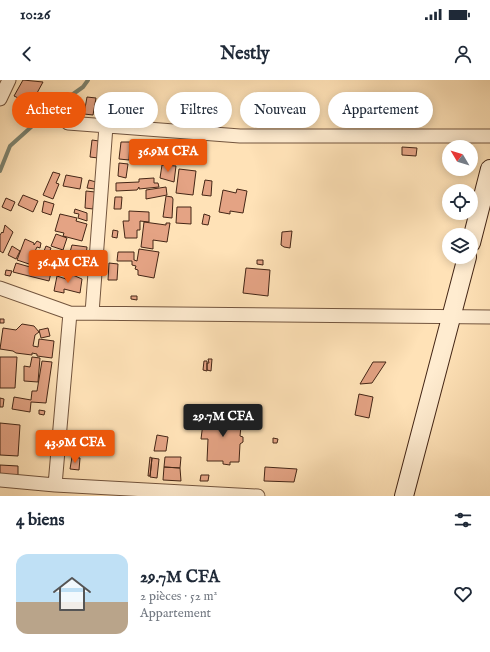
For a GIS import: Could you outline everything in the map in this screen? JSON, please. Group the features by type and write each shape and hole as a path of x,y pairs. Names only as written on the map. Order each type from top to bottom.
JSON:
{"main road":[{"path":"475,228 490,169"},
{"path":"404,496 466,264"}],"street":[{"path":"0,99 9,80"},
{"path":"92,313 106,128"},
{"path":"133,128 240,136 490,136"},
{"path":"0,288 70,313 490,317"},
{"path":"55,486 70,313"},
{"path":"0,480 55,486 258,496"}],"building":[{"path":"23,80 43,82 38,92 16,92"},
{"path":"87,97 94,98 93,115 86,114"},
{"path":"92,140 99,141 98,158 90,157"},
{"path":"121,142 130,142 129,160 119,159"},
{"path":"160,144 167,144 166,149 160,149"},
{"path":"169,147 178,148 177,164 167,163"},
{"path":"402,147 417,148 416,156 402,155"},
{"path":"119,163 128,164 126,178 118,176"},
{"path":"162,165 176,166 174,182 160,178"},
{"path":"179,169 196,171 193,195 176,193"},
{"path":"53,172 60,174 56,183 59,184 53,199 43,195"},
{"path":"66,175 82,178 80,189 63,186"},
{"path":"154,178 154,183 158,183 159,187 139,189 139,187 137,190 116,191 116,183 139,182 139,179"},
{"path":"89,180 96,182 95,189 87,188"},
{"path":"205,180 212,181 211,196 202,195"},
{"path":"166,187 167,195 146,199 146,190"},
{"path":"237,189 247,191 243,213 230,211 230,214 219,212 223,190 236,193"},
{"path":"86,191 95,192 93,209 85,208"},
{"path":"23,195 38,201 33,212 18,205"},
{"path":"166,196 172,197 173,199 172,218 163,217"},
{"path":"115,197 122,197 121,209 114,209"},
{"path":"6,198 15,202 11,211 2,207"},
{"path":"44,201 54,204 51,215 42,212"},
{"path":"177,207 191,207 191,224 176,223"},
{"path":"75,209 87,213 87,221 78,218 79,214 74,213"},
{"path":"129,211 149,212 149,222 140,221 140,230 137,230 137,238 125,238 123,221 129,221"},
{"path":"60,214 77,218 76,221 87,224 82,241 63,236 64,233 55,231"},
{"path":"204,214 210,216 208,225 202,224"},
{"path":"144,222 166,225 166,223 170,223 167,242 153,240 153,249 141,247"},
{"path":"5,225 13,232 3,253 0,251 0,235 2,232 3,233"},
{"path":"113,230 118,231 117,238 112,237"},
{"path":"292,231 290,248 284,247 281,245 282,232"},
{"path":"56,234 67,238 63,250 51,246"},
{"path":"25,239 34,243 34,245 37,241 41,243 40,248 37,247 29,264 17,260"},
{"path":"72,245 87,247 86,256 70,252"},
{"path":"12,246 20,251 16,259 8,255"},
{"path":"46,246 51,248 49,253 44,251"},
{"path":"139,249 159,252 154,278 138,275 138,270 135,269 136,266 132,265 132,261 117,261 118,252 134,252 134,260 137,261"},
{"path":"47,255 56,258 54,265 58,266 56,274 41,269"},
{"path":"78,257 86,259 84,265 77,263"},
{"path":"257,260 263,260 263,265 257,264"},
{"path":"16,263 51,273 49,281 13,272"},
{"path":"109,263 118,264 117,280 108,280"},
{"path":"246,268 270,270 268,296 243,293"},
{"path":"6,270 12,271 10,276 5,275"},
{"path":"68,273 82,279 80,293 64,289 64,293 54,291 57,276 66,279"},
{"path":"131,296 137,296 137,300 131,299"},
{"path":"0,319 4,319 4,323 0,323"},
{"path":"22,324 34,326 39,332 35,335 33,346 38,347 39,339 54,341 52,358 37,356 37,354 32,353 32,355 0,349 3,328 16,330"},
{"path":"48,328 50,336 41,338 39,330"},
{"path":"0,357 17,357 15,388 0,388"},
{"path":"32,357 40,358 38,382 24,381 24,366 30,367"},
{"path":"208,359 212,359 211,371 207,370 207,363 209,363"},
{"path":"42,361 52,362 46,403 31,402 30,412 12,409 14,397 31,400 32,391 37,391"},
{"path":"204,361 207,361 207,371 203,370"},
{"path":"373,362 386,362 372,383 360,384"},
{"path":"359,394 373,397 369,418 355,415"},
{"path":"0,398 4,399 3,407 0,407"},
{"path":"39,410 45,411 44,415 39,414"},
{"path":"204,415 242,416 240,436 243,437 243,442 240,444 239,462 230,462 230,465 223,464 223,461 207,461 208,439 201,439"},
{"path":"0,423 20,425 18,456 0,455"},
{"path":"157,435 168,437 166,451 154,451"},
{"path":"273,438 278,439 277,443 273,443"},
{"path":"72,457 80,458 79,470 70,469"},
{"path":"150,457 152,458 150,476 148,476"},
{"path":"165,457 181,457 180,468 164,467"},
{"path":"152,458 159,459 157,478 150,477"},
{"path":"0,465 18,466 18,475 0,474"},
{"path":"164,467 180,468 181,481 163,480"},
{"path":"265,467 297,469 294,482 264,481"},
{"path":"201,475 209,475 208,481 200,481"}],"waterway":[{"path":"0,171 10,146 49,111 83,87 88,80"}]}
